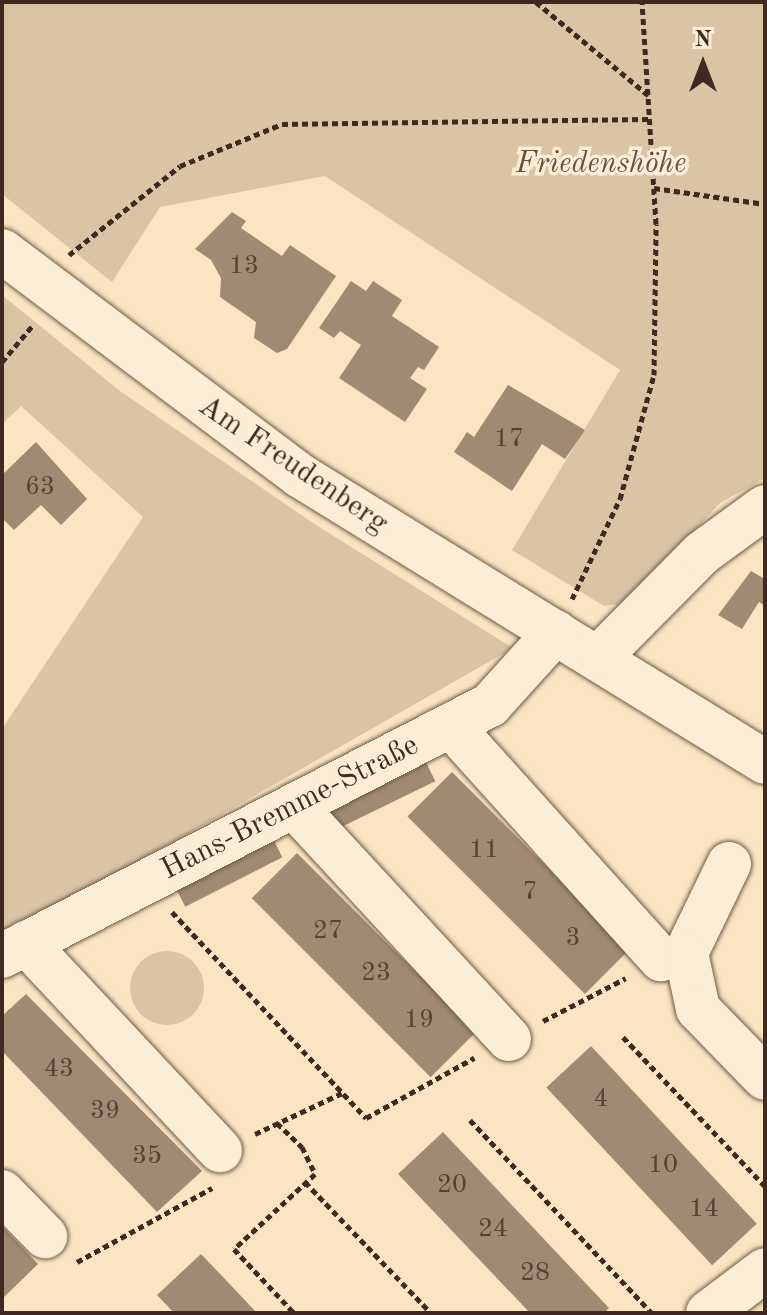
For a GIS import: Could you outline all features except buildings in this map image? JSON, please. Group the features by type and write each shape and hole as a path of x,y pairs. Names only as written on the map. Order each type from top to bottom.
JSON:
{"street":[{"name":"Am Freudenberg","path":"2,251 48,290 299,475 765,762"},
{"path":"599,657 702,553 765,507"},
{"name":"Hans-Bremme-Straße","path":"14,949 490,705 556,632"},
{"path":"451,726 661,959"},
{"path":"294,806 509,1039"},
{"path":"729,864 686,953 698,1009 765,1078"},
{"path":"14,949 219,1167"},
{"path":"2,1192 45,1236"},
{"path":"708,1313 765,1270"}],"path":[{"path":"536,2 648,95"},
{"path":"556,632 620,499 654,375 654,188 642,2"},
{"path":"2,362 48,290 180,166 282,124 649,119"},
{"path":"654,188 765,204"},
{"path":"144,882 366,1118 661,959"},
{"path":"623,1037 765,1186"},
{"path":"45,1236 72,1264 219,1167 277,1123 342,1093"},
{"path":"470,1120 652,1313"},
{"path":"277,1123 302,1147 315,1174 234,1249 294,1313"},
{"path":"305,1182 431,1313"}],"green space":[{"name":"Friedenshöhe","path":"2,2 765,2 765,478 720,503 628,603 604,606 512,550 620,370 325,176 160,207 112,282 2,194"},
{"path":"2,295 120,391 316,525 513,648 2,940 2,729 143,517 21,406 2,424"},
{"path":"167,951 181,954 193,962 201,974 204,988 201,1002 193,1014 181,1022 167,1025 153,1022 141,1014 133,1002 130,988 133,974 141,962 153,954"}]}
